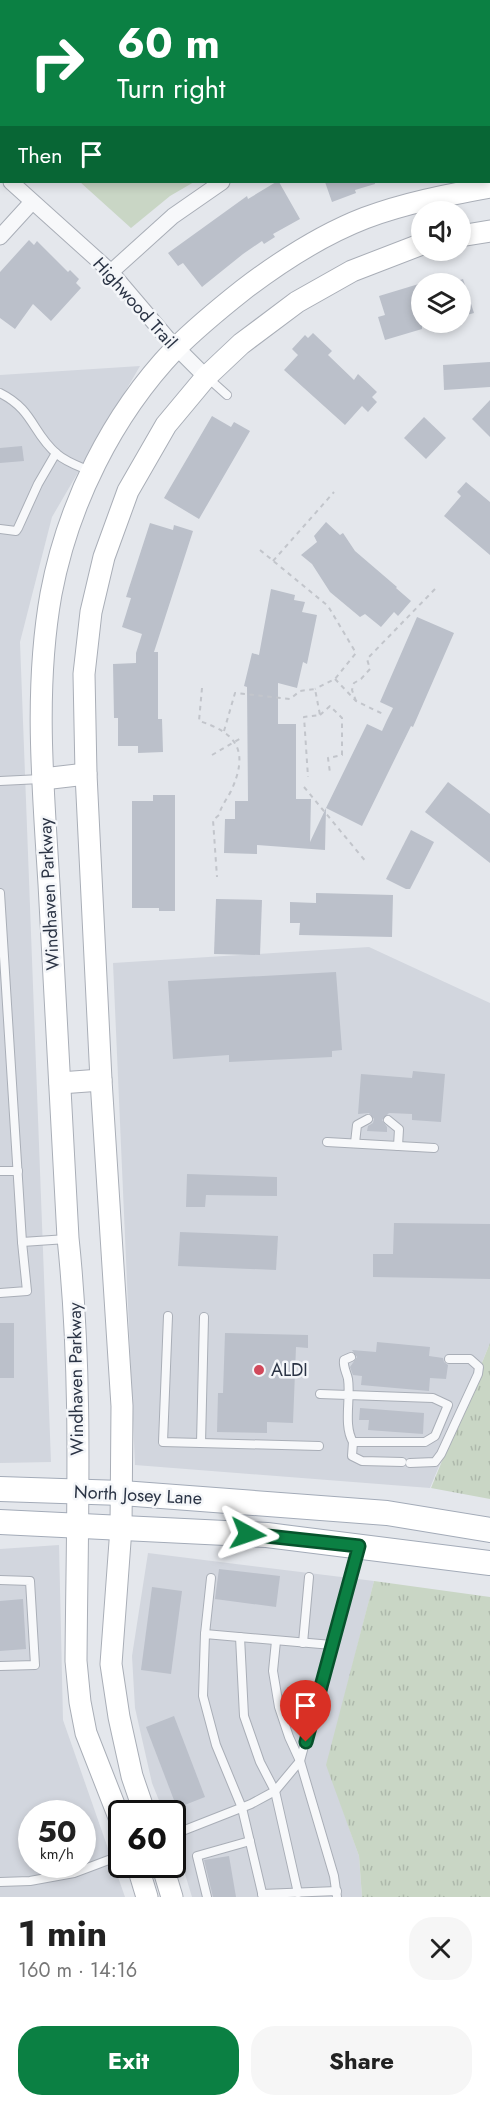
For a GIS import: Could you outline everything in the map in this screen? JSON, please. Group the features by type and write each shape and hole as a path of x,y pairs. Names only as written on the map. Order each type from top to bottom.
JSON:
{"main road":[{"name":"Windhaven Parkway","path":"112,1800 86,1733 76,1661 79,1395 75,1299 68,1238 43,779 42,667 51,595 64,542 92,472 128,409 150,377 199,326 259,278 322,238 396,207 490,187"},
{"path":"471,234 490,231"},
{"path":"140,1800 132,1776 111,1664 121,1528 122,1406 101,1080 86,774 84,696 91,612 104,557 128,491 166,424 206,377 241,344 272,319 305,297 352,271 411,248"},
{"path":"43,779 86,774"},
{"path":"60,1083 101,1080"},
{"name":"North Josey Lane","path":"0,1489 122,1493 387,1513 490,1530"},
{"name":"North Josey Lane","path":"0,1522 267,1535 490,1563"},
{"path":"141,1878 147,1897"},
{"path":"166,1878 172,1897"}],"street":[{"name":"Highwood Trail","path":"12,183 111,272 176,348 206,377"},
{"path":"111,272 172,216 221,183"},
{"path":"0,237 32,202"}],"lane":[{"path":"206,377 227,395"},
{"path":"0,393 22,407 56,453 69,462 92,472"},
{"path":"0,529 16,531 38,484 56,453"},
{"path":"0,781 43,779"},
{"path":"0,893 27,1291 0,1293"},
{"path":"355,1143 357,1125 368,1119"},
{"path":"388,1120 399,1129 398,1146"},
{"path":"327,1142 434,1148"},
{"path":"0,1172 18,1171"},
{"path":"22,1242 68,1238"},
{"path":"168,1316 163,1442 319,1446"},
{"path":"201,1443 204,1317"},
{"path":"351,1357 344,1360 344,1366 348,1377 348,1435 353,1442 352,1456 362,1461 406,1463 435,1461 441,1454 478,1374 479,1367 470,1359 449,1359"},
{"path":"320,1394 433,1398 448,1405 435,1436 425,1442 353,1442"},
{"path":"186,1830 242,1808 275,1791 300,1761 359,1546"},
{"path":"303,1643 309,1577"},
{"path":"211,1578 205,1634 203,1696 216,1745 242,1808 262,1896 298,1893 337,1894 300,1761 279,1707 273,1671 276,1641"},
{"path":"0,1580 30,1581 35,1665 0,1666"},
{"path":"205,1634 332,1646"},
{"path":"240,1637 244,1716 260,1762 275,1791 298,1893"},
{"path":"207,1897 197,1856 249,1841"},
{"path":"0,1882 30,1881 74,1873 108,1860"}],"path":[{"path":"273,561 334,492"},
{"path":"224,731 235,693 290,699 300,691 315,689 335,679 356,653 328,606 260,550"},
{"path":"356,700 352,690 354,683 370,669 367,658 436,588"},
{"path":"335,679 356,700 385,714"},
{"path":"202,688 199,721 224,731 235,742 241,763 228,799 221,807 219,815 213,820 216,877"},
{"path":"315,689 320,716"},
{"path":"308,777 304,717 320,716 330,706 342,718 342,755 328,758 330,773"},
{"path":"212,755 243,737"},
{"path":"304,787 367,863"}],"shaded area":[{"path":"140,366 52,517 20,642 51,1462 0,1463 0,375"},
{"path":"369,947 490,1003 490,1343 430,1488 135,1465 113,963"},
{"path":"59,1545 63,1720 91,1800 18,1800 18,1878 96,1878 96,1814 108,1848 108,1878 118,1878 125,1897 0,1897 0,1549"},
{"path":"148,1553 374,1581 327,1765 359,1856 362,1897 192,1897 186,1877 186,1800 159,1800 152,1783 135,1708 132,1656"}],"green space":[{"path":"81,183 192,183 170,196 131,228"},
{"path":"490,1343 490,1499 431,1488"},
{"path":"374,1581 490,1597 490,1897 362,1897 359,1856 326,1765"}],"building":[{"path":"274,183 280,183 300,219 273,234 275,237 264,244 262,241 243,254 202,287 183,263 178,266 168,253 247,196 248,199"},
{"path":"325,183 375,183 355,190 356,193 332,202"},
{"path":"29,240 34,245 37,241 68,272 70,270 79,279 76,283 81,288 51,321 33,304 15,329 0,318 0,272"},
{"path":"411,286 411,332 385,340 378,317 385,315 379,296"},
{"path":"313,333 332,351 328,355 354,380 358,374 377,392 372,397 377,402 368,412 362,406 345,425 284,370 298,355 292,349 305,335 308,338"},
{"path":"490,362 490,387 444,390 443,365"},
{"path":"490,400 490,437 472,419"},
{"path":"212,416 231,427 234,422 250,431 199,519 164,498"},
{"path":"424,417 446,438 426,459 404,438"},
{"path":"22,446 24,461 0,463 0,448"},
{"path":"466,482 490,502 490,555 444,516 461,496 457,492"},
{"path":"326,522 340,535 343,533 355,551 411,601 398,616 394,612 381,627 365,614 360,617 330,592 312,564 301,555 317,542 314,536"},
{"path":"150,523 173,530 174,525 193,531 154,652 158,652 158,719 162,719 163,752 138,753 138,746 118,746 118,718 114,718 113,664 136,663 136,653 142,634 122,627 131,598 126,597"},
{"path":"271,589 295,595 294,600 305,602 302,612 317,615 307,664 303,662 297,688 278,683 278,724 296,724 296,799 311,799 310,842 326,808 325,850 257,845 257,854 224,853 225,819 235,819 235,801 248,801 247,687 244,686 252,653 259,655"},
{"path":"417,617 454,633 413,727 411,726 362,826 326,808 367,724 382,731 393,708 380,702"},
{"path":"448,782 490,814 490,863 425,812"},
{"path":"153,795 175,795 175,911 159,911 159,908 132,908 132,801 153,801"},
{"path":"411,830 434,842 410,889 406,889 386,879"},
{"path":"316,893 393,895 392,937 299,935 300,923 290,923 290,902 316,903"},
{"path":"216,899 262,900 260,955 214,954"},
{"path":"336,972 342,1050 332,1051 332,1057 229,1062 229,1055 173,1059 168,981"},
{"path":"413,1071 445,1074 441,1122 412,1120 412,1114 389,1113 382,1120 387,1127 387,1132 367,1131 374,1119 369,1113 358,1114 361,1074 412,1078"},
{"path":"187,1174 277,1177 277,1196 206,1195 205,1207 186,1207"},
{"path":"394,1223 490,1224 490,1279 373,1277 373,1254 393,1254"},
{"path":"180,1232 278,1236 276,1270 178,1266"},
{"path":"0,1323 14,1323 14,1378 0,1378"},
{"name":"ALDI","path":"225,1333 308,1335 308,1348 296,1347 293,1423 267,1422 267,1433 217,1432 218,1393 223,1393"},
{"path":"377,1342 430,1347 429,1356 443,1358 448,1365 446,1379 430,1378 429,1391 361,1385 362,1376 353,1375 350,1367 357,1357 352,1350 376,1352"},
{"path":"360,1408 424,1413 423,1434 368,1430 369,1420 359,1420"},
{"path":"219,1569 280,1576 276,1607 215,1599"},
{"path":"152,1587 182,1591 171,1674 141,1670"},
{"path":"23,1599 26,1649 0,1651 0,1601"},
{"path":"174,1716 205,1797 186,1804 186,1800 174,1800 146,1727"},
{"path":"229,1856 236,1897 213,1897 204,1860"}],"place":[{"name":"ALDI","path":"259,1370"}],"route":[{"path":"248,1534 359,1546 306,1742"}]}
